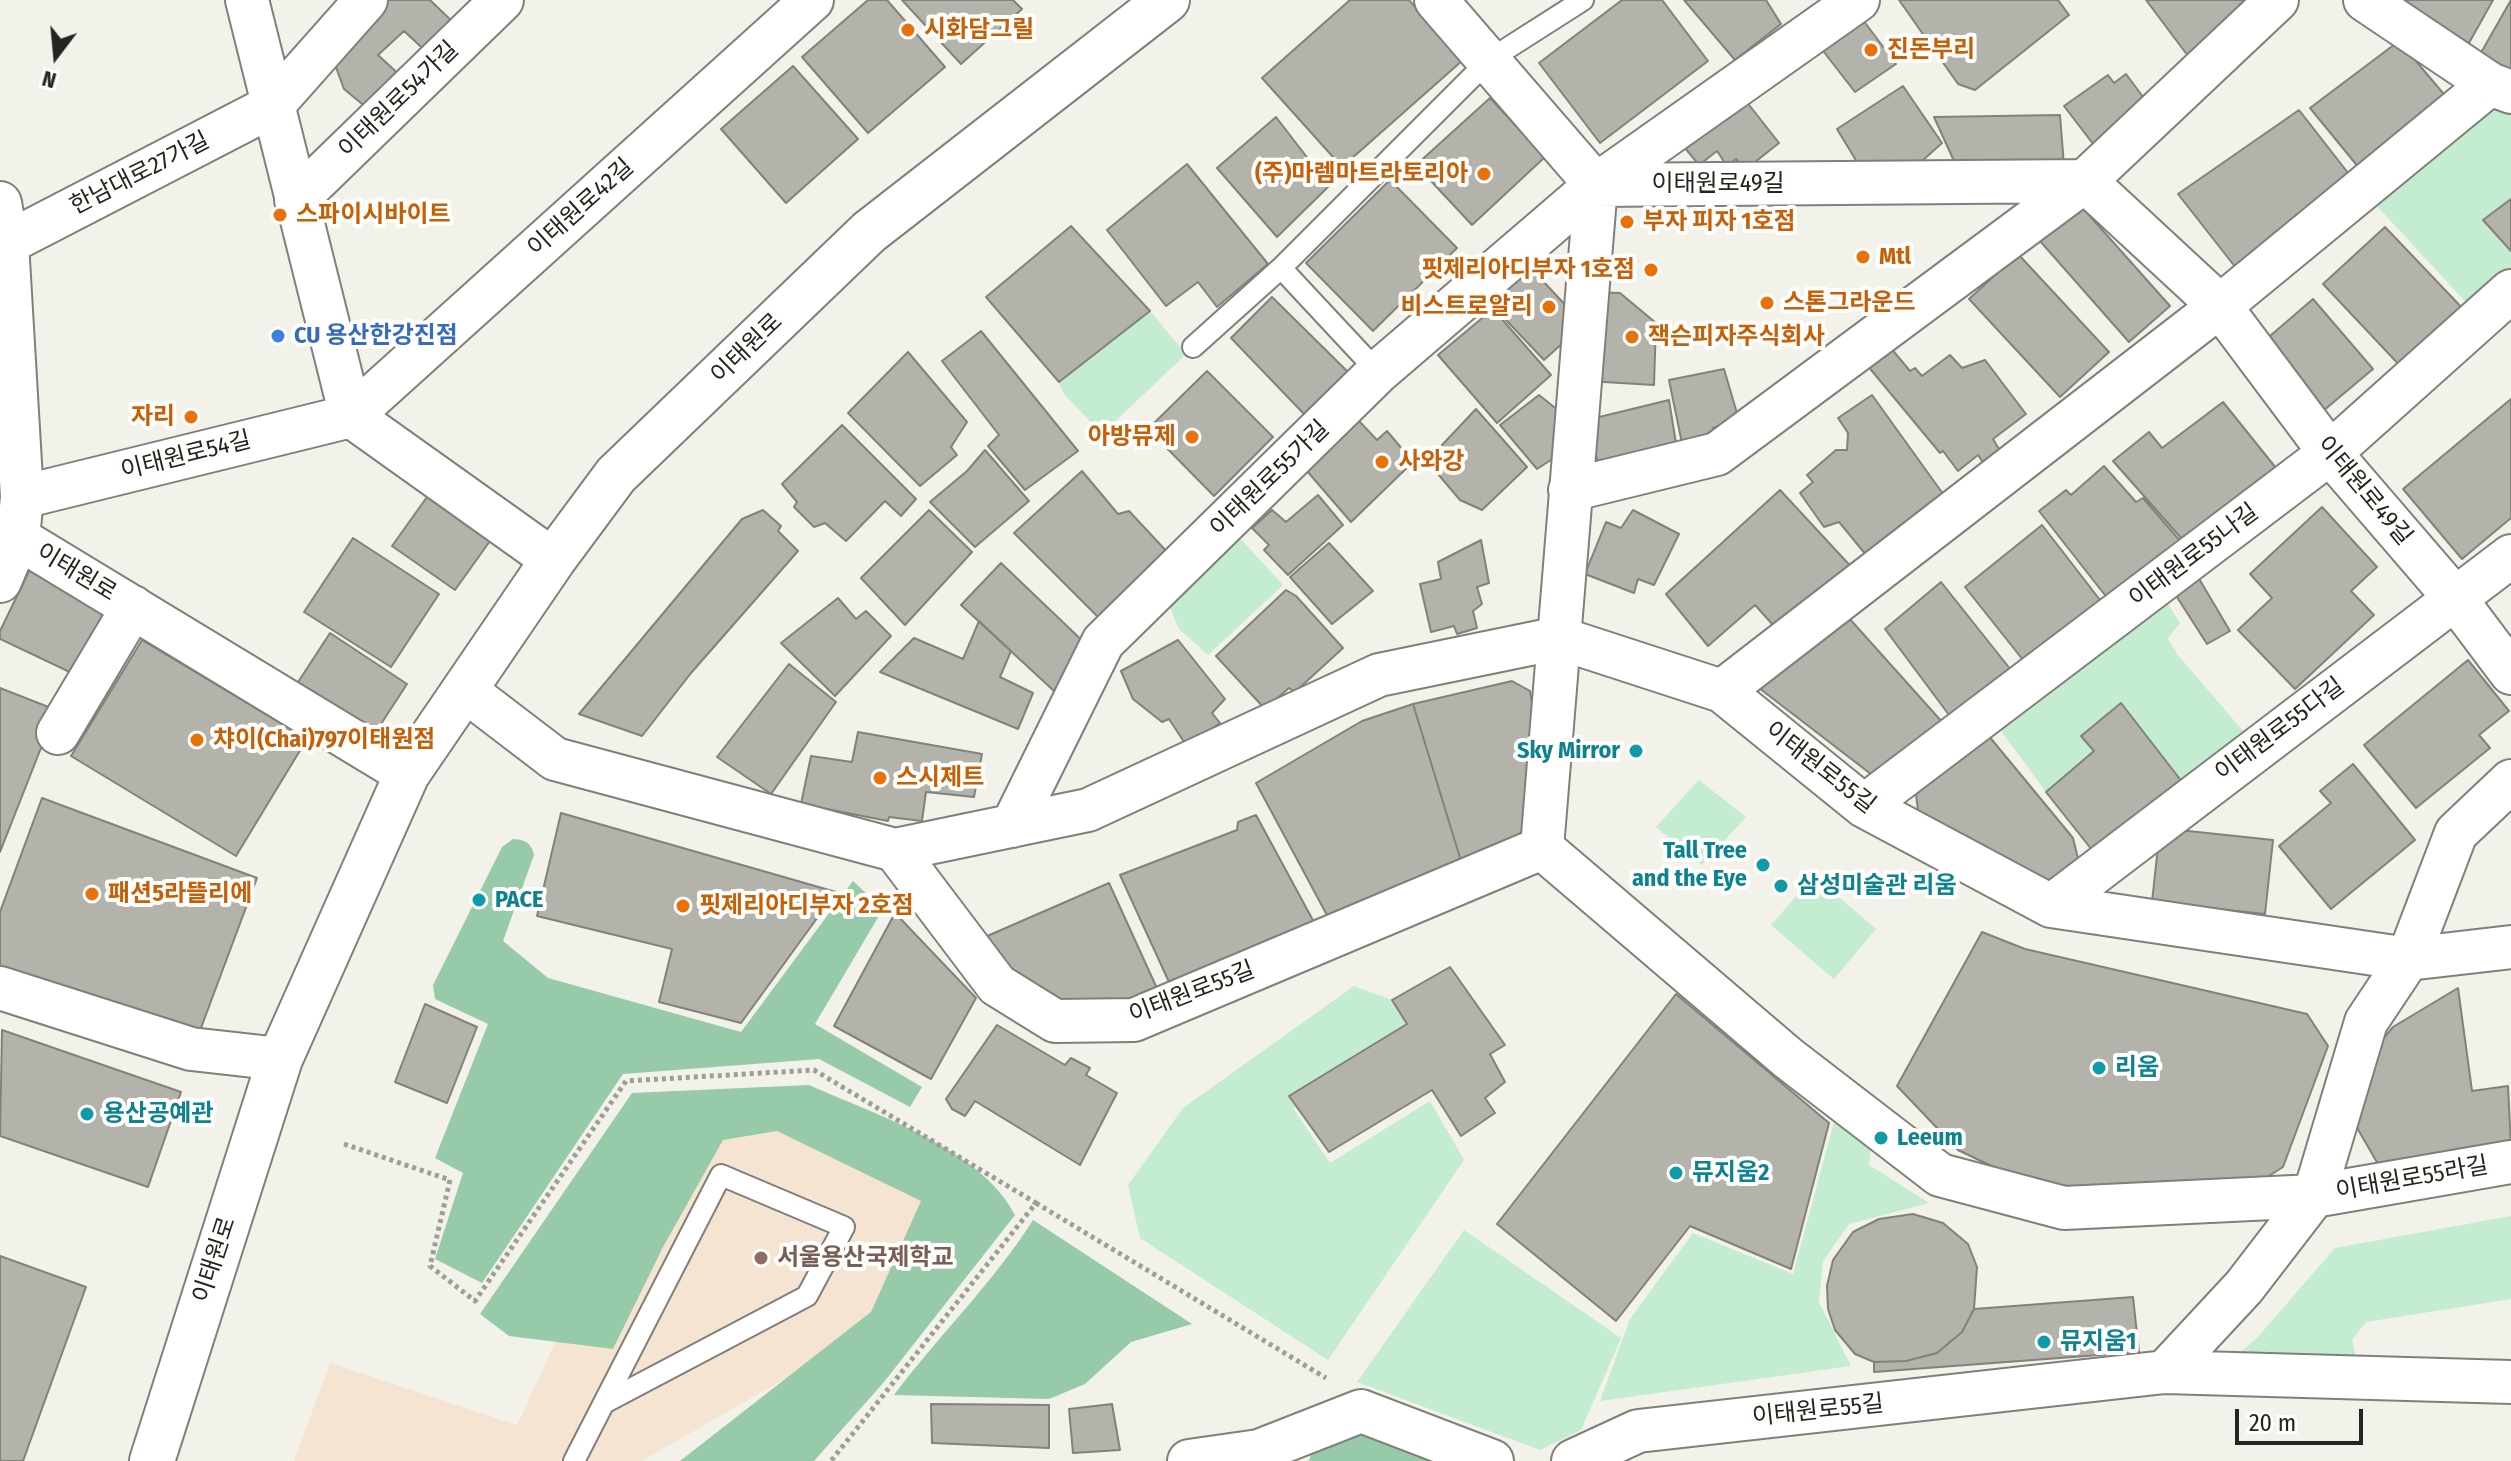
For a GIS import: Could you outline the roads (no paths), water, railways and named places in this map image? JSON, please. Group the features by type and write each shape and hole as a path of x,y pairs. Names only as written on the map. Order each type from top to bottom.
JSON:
{"main road":[{"name":"이태원로","path":"152,1461 280,1059 407,774 553,560 616,475 869,232 1167,0"}],"street":[{"path":"247,0 351,416 553,560"},
{"path":"272,106 366,0"},
{"name":"이태원로54가길","path":"296,200 502,0"},
{"name":"이태원로42길","path":"351,416 812,0"},
{"path":"1436,0 1596,185 1542,848 1788,1058 1940,1175 2064,1208 2314,1196"},
{"name":"이태원로55가길","path":"1012,826 1103,642 1378,372 1596,185 1858,0"},
{"path":"1570,490 1717,454 2085,181 2277,0"},
{"path":"1722,691 2500,88 2365,0"},
{"name":"한남대로27가길","path":"0,581 18,538 22,497 2,235 272,106"},
{"name":"이태원로49길","path":"1596,185 2085,181 2220,306 2330,453 2454,597 2511,673"},
{"name":"이태원로55나길","path":"1864,806 2330,453 2511,291"},
{"name":"이태원로54길","path":"22,497 351,416"},
{"name":"이태원로","path":"18,538 407,774"},
{"name":"이태원로55다길","path":"2051,906 2511,556"},
{"name":"이태원로","path":"58,733 133,607"},
{"name":"이태원로55길","path":"466,691 555,759 895,850 1088,810 1379,675 1559,638 1722,691 1864,806 2051,906 2408,959 2511,947"},
{"path":"2165,1372 2244,1287 2314,1196 2366,1022 2408,959 2456,833 2511,781"},
{"name":"이태원로55길","path":"895,850 997,985 1055,1021 1071,1021 1134,1020 1542,848"},
{"path":"0,988 191,1049 280,1059"},
{"name":"이태원로55라길","path":"2314,1196 2511,1162"},
{"name":"이태원로55길","path":"1573,1461 1638,1431 2165,1372 2511,1382"},
{"path":"1189,1461 1259,1451 1361,1411 1492,1461"}],"lane":[{"path":"1193,347 1281,268 1489,60 1583,0"},
{"path":"1281,268 1378,372"},
{"path":"574,1461 721,1175 844,1227 807,1296 606,1402"}],"place":[{"name":"시화담그릴","path":"908,30"},
{"name":"진돈부리","path":"1871,50"},
{"name":"(주)마렘마트라토리아","path":"1484,174"},
{"name":"스파이시바이트","path":"280,215"},
{"name":"부자 피자 1호점","path":"1627,222"},
{"name":"Mtl","path":"1863,257"},
{"name":"핏제리아디부자 1호점","path":"1651,270"},
{"name":"스톤그라운드","path":"1767,303"},
{"name":"비스트로알리","path":"1549,307"},
{"name":"CU 용산한강진점","path":"278,336"},
{"name":"잭슨피자주식회사","path":"1632,337"},
{"name":"자리","path":"191,417"},
{"name":"아방뮤제","path":"1192,437"},
{"name":"사와강","path":"1382,462"},
{"name":"챠이(Chai)797이태원점","path":"197,740"},
{"name":"Sky Mirror","path":"1636,751"},
{"name":"스시제트","path":"880,778"},
{"name":"Tall Tree and the Eye","path":"1763,865"},
{"name":"삼성미술관 리움","path":"1781,886"},
{"name":"패션5라뜰리에","path":"92,894"},
{"name":"PACE","path":"479,900"},
{"name":"핏제리아디부자 2호점","path":"683,906"},
{"name":"리움","path":"2099,1068"},
{"name":"용산공예관","path":"87,1114"},
{"name":"Leeum","path":"1881,1138"},
{"name":"뮤지움2","path":"1676,1173"},
{"name":"서울용산국제학교","path":"761,1258"},
{"name":"뮤지움1","path":"2044,1342"}]}
